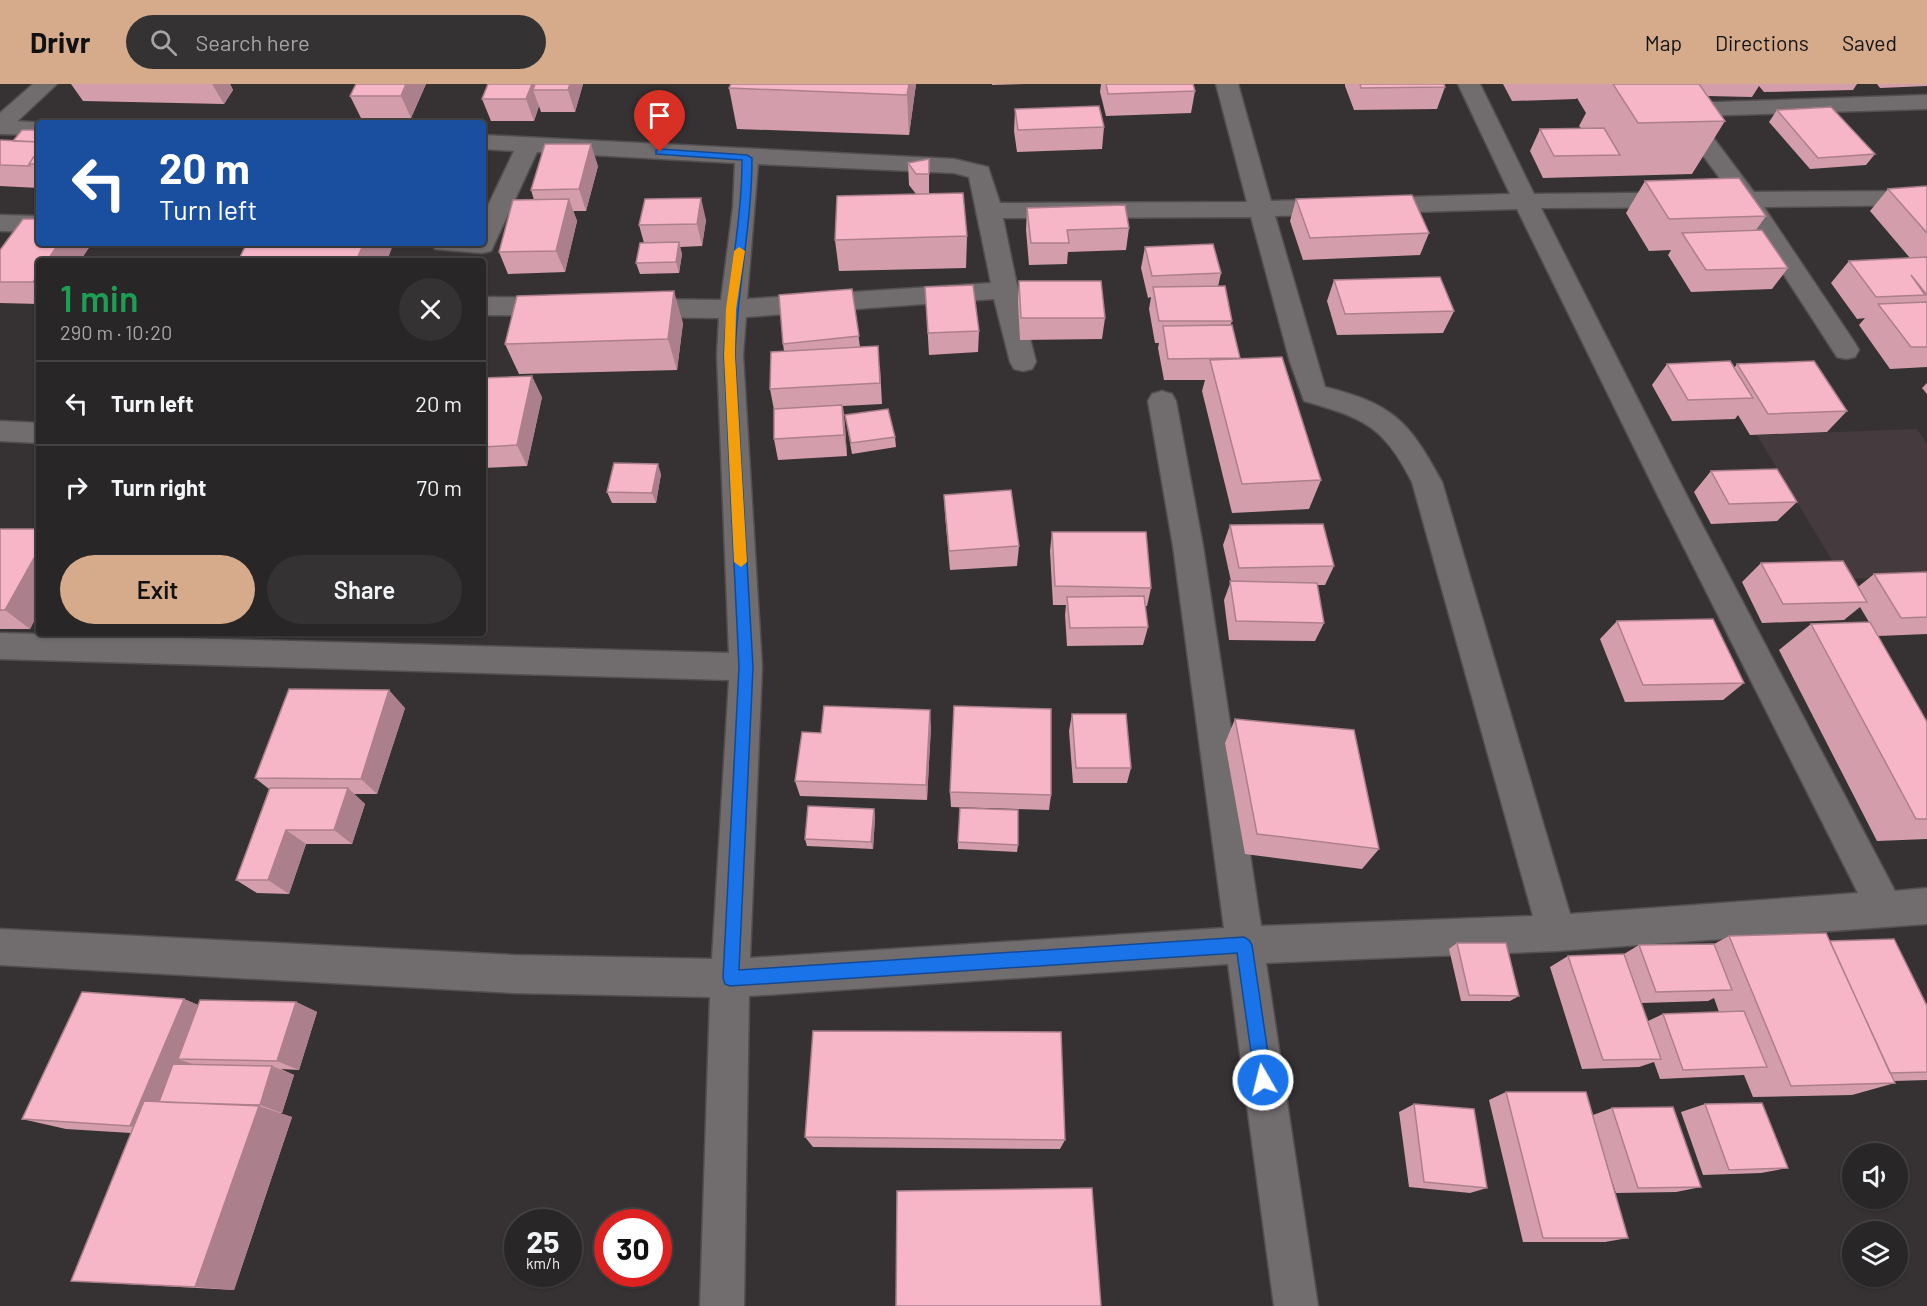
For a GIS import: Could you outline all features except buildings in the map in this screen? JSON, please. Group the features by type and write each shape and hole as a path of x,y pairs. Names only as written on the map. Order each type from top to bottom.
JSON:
{"street":[{"path":"0,103 22,84"},
{"path":"0,126 46,84"},
{"path":"1227,84 1314,394 1364,409 1393,430 1412,450 1427,482 1557,933"},
{"path":"1468,84 1524,201 1885,909"},
{"path":"1661,84 1747,199 1846,350"},
{"path":"1680,110 1927,102"},
{"path":"0,126 36,128"},
{"path":"486,142 747,158 954,166 980,172 1023,362"},
{"path":"486,235 529,144"},
{"path":"722,1306 730,978 746,667 730,355 731,309 747,199 747,158"},
{"path":"990,211 1263,209 1524,201 1927,198"},
{"path":"0,223 36,224"},
{"path":"613,308 731,309 1005,290"},
{"path":"486,306 578,307"},
{"path":"1162,401 1188,546 1296,1306"},
{"path":"0,431 36,433"},
{"path":"0,646 746,667"},
{"path":"0,947 513,974 730,978 1244,945 1557,933 1927,906"}],"shaded area":[{"path":"1917,429 1927,444 1927,576 1843,579 1757,435"}],"slow traffic":[{"path":"739,251 731,309 730,355 741,562"}],"route":[{"path":"660,152 747,158 747,199 731,309 730,355 746,667 730,978 1244,945 1263,1080"}]}
